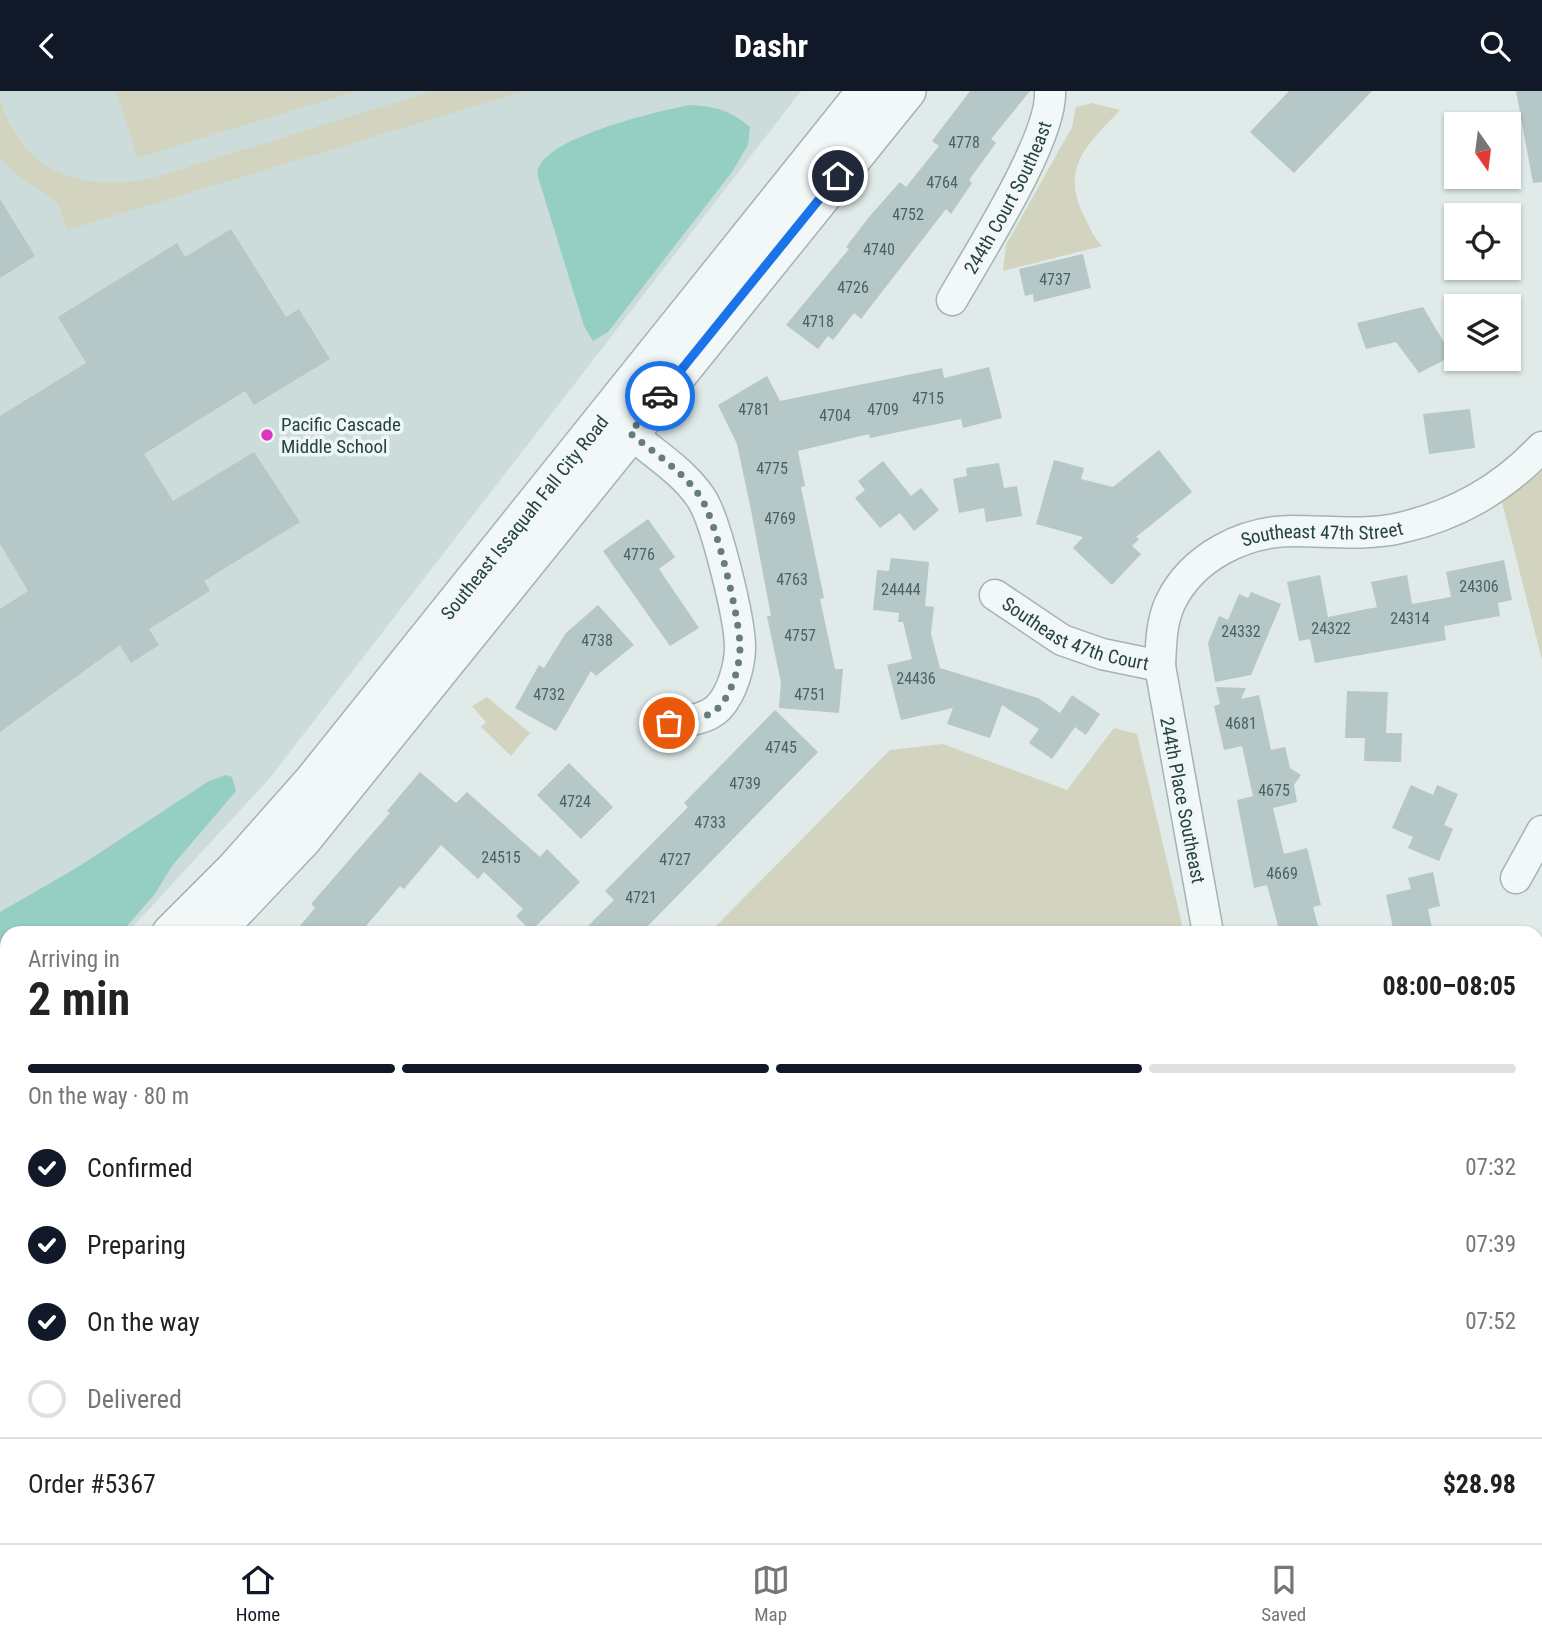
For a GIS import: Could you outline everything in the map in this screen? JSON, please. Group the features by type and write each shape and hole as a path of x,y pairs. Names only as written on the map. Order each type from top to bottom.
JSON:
{"street":[{"name":"Southeast Issaquah Fall City Road","path":"179,926 235,869 313,781 866,91"},
{"name":"Southeast Issaquah Fall City Road","path":"221,926 303,839 907,91"},
{"name":"244th Court Southeast","path":"952,300 1041,139 1051,107 1050,91"},
{"path":"630,433 702,499 719,545 740,644 736,671 718,708 701,718 669,723"},
{"name":"Southeast 47th Street","path":"1160,666 1161,633 1170,604 1192,575 1229,545 1259,534 1398,529 1439,517 1479,500 1510,478 1542,447"},
{"name":"Southeast 47th Court","path":"995,595 1062,640 1101,654 1160,666"},
{"name":"244th Place Southeast","path":"1160,666 1207,926"},
{"path":"1516,878 1542,831"}],"shaded area":[{"name":"Pacific Cascade Middle School","path":"0,91 801,91 269,779 133,926 0,926"},
{"path":"116,91 357,91 137,158"},
{"path":"432,91 525,91 67,230 58,203 19,177 0,158 0,99 10,125 40,161 60,173 81,180 105,183 156,177"},
{"path":"1092,103 1120,110 1088,146 1076,171 1078,200 1092,233 1102,246 1003,271 1006,245 1072,127 1076,107"},
{"path":"689,105 721,110 743,121 750,127 748,145 732,172 608,332 593,341 584,326 538,177 541,164 554,151 600,129"},
{"path":"1542,471 1542,660 1502,502"},
{"path":"487,697 530,733 511,756 481,727 486,722 472,706"},
{"path":"1114,728 1137,734 1182,926 716,926 890,750 943,744 1067,790"},
{"path":"226,775 232,777 236,791 172,866 154,895 127,926 0,926 0,912 78,867 209,781"}],"building":[{"path":"970,91 1030,91 991,139 996,143 969,180 972,183 951,214 946,209 861,319 854,313 833,340 828,336 818,349 786,325 849,249 846,247 869,217 900,182 906,187 939,146 932,141"},
{"path":"1289,91 1372,91 1294,173 1250,132"},
{"path":"1516,91 1542,91 1542,182 1533,183"},
{"path":"0,199 35,256 0,278"},
{"path":"231,229 286,317 299,309 330,359 254,405 245,391 144,454 173,501 254,452 300,522 204,581 210,591 149,629 159,645 131,663 120,645 0,732 0,609 28,591 0,544 0,416 86,363 58,317 177,243 185,257"},
{"path":"1083,254 1091,288 1034,302 1033,294 1025,296 1019,269"},
{"path":"1423,307 1444,342 1444,360 1419,373 1396,342 1366,349 1357,323"},
{"path":"989,367 1002,418 963,428 961,419 870,438 869,434 798,451 805,486 801,487 824,598 820,599 835,669 843,669 839,713 779,708 781,683 767,616 771,616 750,505 737,444 718,405 767,376 780,401 942,368 944,378"},
{"path":"1470,409 1475,448 1429,454 1423,414"},
{"path":"1159,450 1192,492 1136,537 1139,539 1132,546 1141,554 1112,585 1073,548 1083,537 1036,524 1054,460 1084,468 1081,479 1113,487"},
{"path":"883,461 911,496 921,488 939,510 914,531 900,513 880,528 855,498 865,490 858,481"},
{"path":"999,463 1004,488 1017,486 1022,516 986,522 984,508 959,513 953,479 967,476 966,468"},
{"path":"648,519 675,557 659,569 699,628 670,646 603,551"},
{"path":"891,558 929,562 925,606 934,607 931,634 940,668 1038,698 1060,713 1072,695 1100,714 1086,735 1075,727 1052,759 1029,743 1039,729 1002,705 990,738 947,724 953,708 901,720 887,665 912,659 903,622 898,622 899,613 873,610 877,570 889,571"},
{"path":"1504,560 1512,600 1498,603 1500,616 1444,626 1446,640 1315,663 1310,639 1299,641 1287,582 1320,575 1328,617 1377,607 1371,582 1407,575 1412,604 1451,597 1446,572"},
{"path":"1251,592 1281,604 1251,675 1215,682 1208,643 1219,616 1228,620 1239,594 1248,598"},
{"path":"598,605 634,645 596,676 591,671 556,731 515,708 539,665 544,668 566,633"},
{"path":"1216,687 1246,688 1241,699 1259,695 1271,750 1285,747 1290,768 1301,775 1294,785 1297,802 1273,808 1284,854 1307,848 1321,905 1313,907 1318,926 1278,926 1267,885 1254,888 1237,800 1253,796 1242,746 1224,750 1214,706 1220,704"},
{"path":"1347,691 1388,692 1386,733 1402,733 1401,762 1364,761 1365,738 1345,738"},
{"path":"775,710 818,752 648,926 588,926 614,900 605,891 688,807 684,803"},
{"path":"569,763 613,807 581,839 537,795"},
{"path":"420,772 456,803 467,792 540,857 547,849 580,882 536,926 526,926 516,916 523,909 484,872 478,879 441,845 404,889 400,886 366,926 300,926 315,908 311,904 390,813 387,811"},
{"path":"1411,785 1433,795 1437,785 1458,794 1444,825 1453,829 1439,861 1408,848 1413,837 1392,828"},
{"path":"1433,872 1440,906 1428,909 1432,926 1393,926 1386,895 1411,889 1408,878"}],"way so far":[{"path":"660,396 630,433 702,499 712,519 719,545 740,644 739,662 730,689 718,708 701,718 669,723"}],"place":[{"name":"Pacific Cascade Middle School","path":"267,435"}],"route":[{"path":"660,396 838,176"}]}
